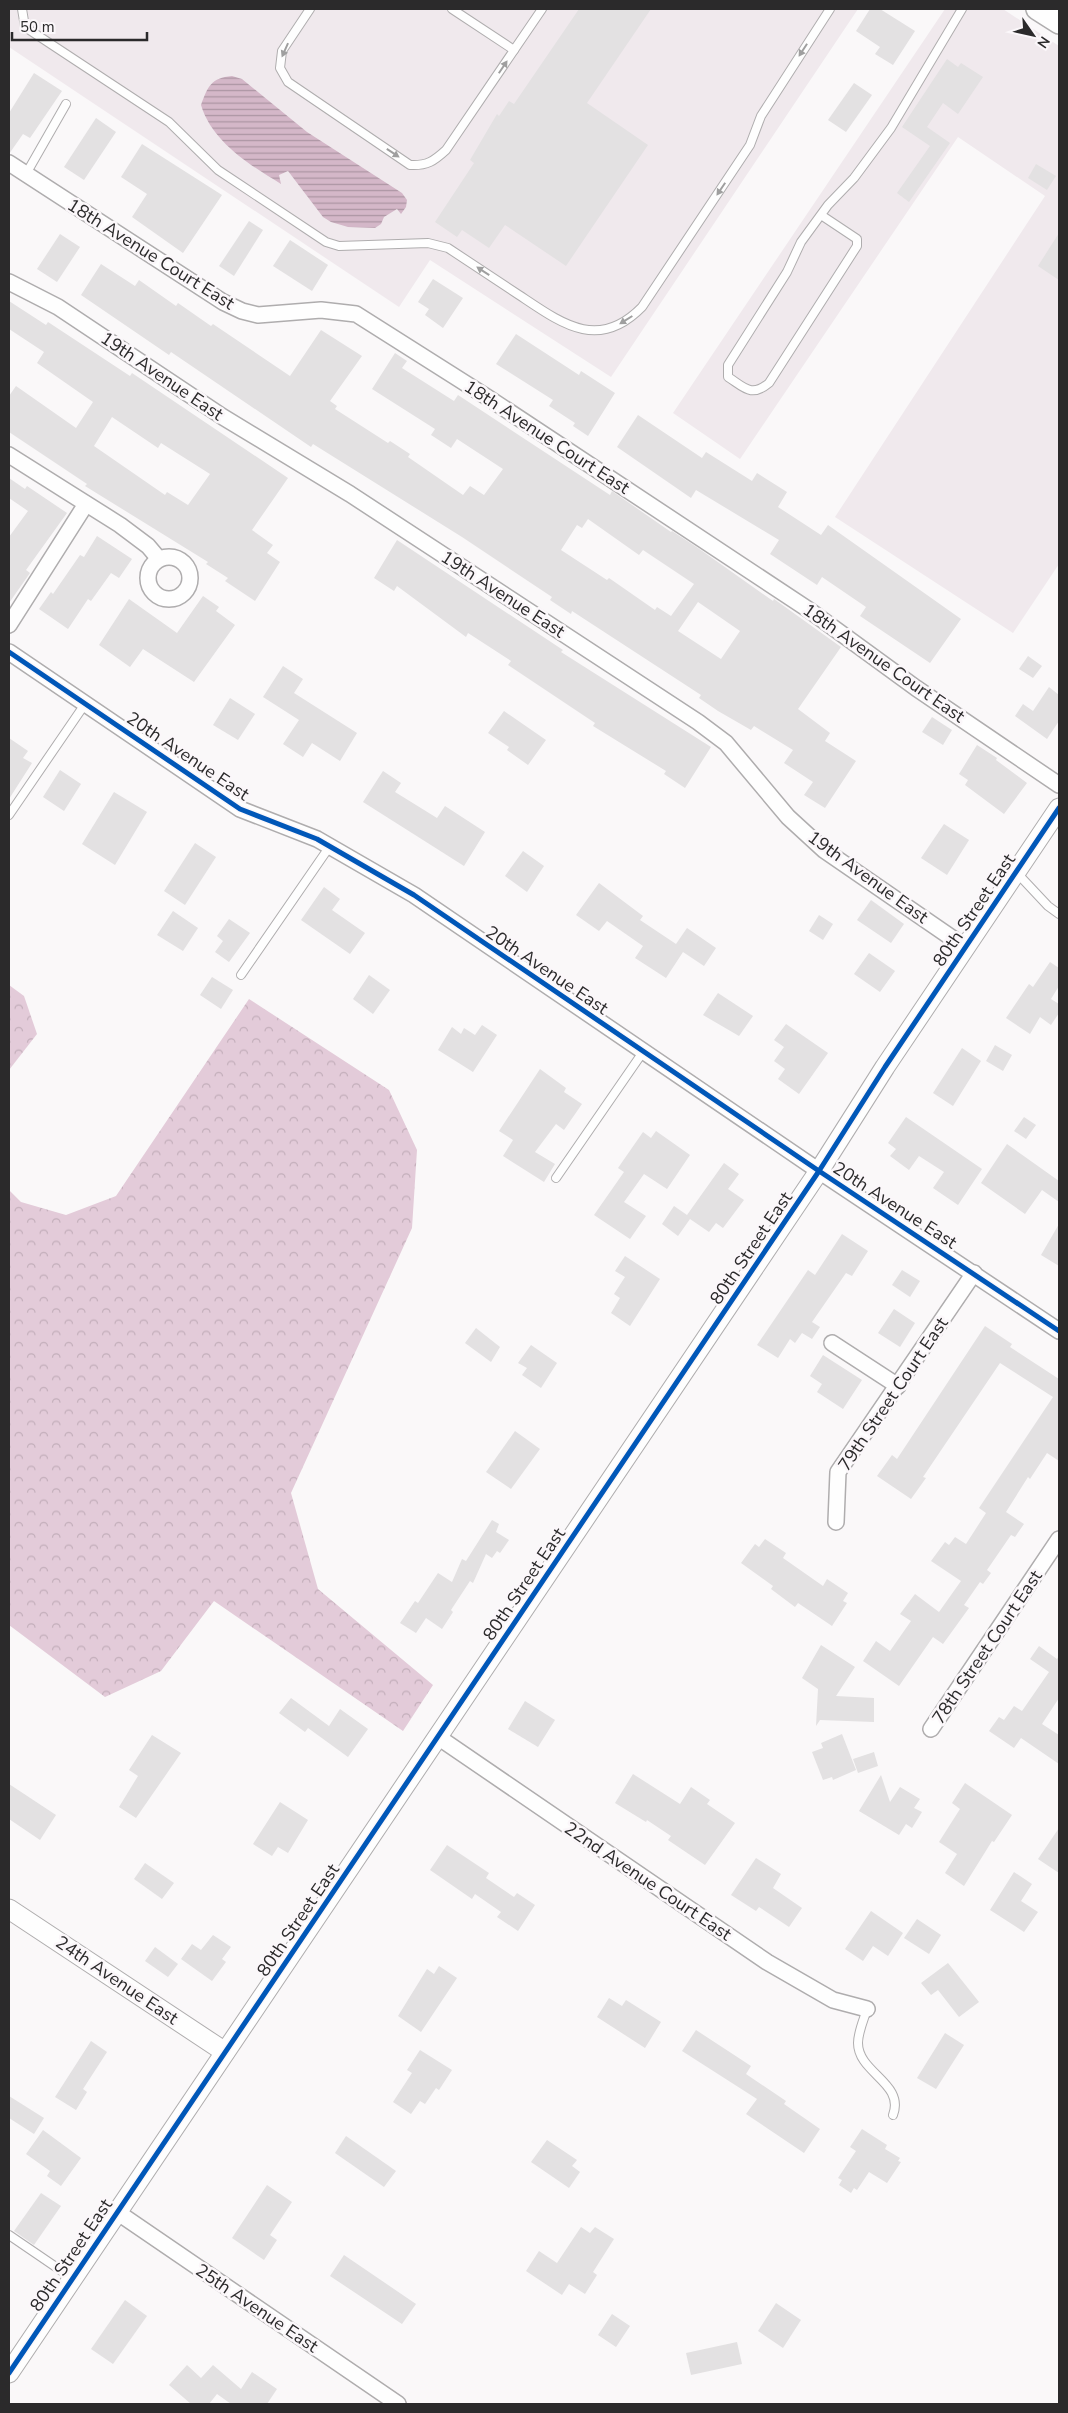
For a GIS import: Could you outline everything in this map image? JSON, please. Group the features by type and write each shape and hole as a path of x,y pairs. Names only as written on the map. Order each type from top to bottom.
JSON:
{"main road":[{"path":"1037,9 1059,24"}],"street":[{"name":"18th Avenue Court East","path":"9,163 223,302 242,311 270,316 321,310 356,314 809,610 916,688 1059,785"},
{"name":"19th Avenue East","path":"9,282 58,306 222,417 350,494 698,722 726,743 788,817 824,850 966,947"},
{"path":"9,456 86,504 148,546 159,559"},
{"path":"9,625 86,504"},
{"name":"20th Avenue East","path":"9,652 240,809 317,839 414,896 819,1171 1059,1331"},
{"name":"80th Street East","path":"12,2362 117,2212 438,1737 819,1171 885,1067 1059,808"},
{"name":"79th Street Court East","path":"836,1522 838,1472 974,1273"},
{"path":"832,1343 898,1386"},
{"name":"78th Street Court East","path":"931,1730 1059,1540"},
{"name":"22nd Avenue Court East","path":"438,1737 767,1962 833,2000 867,2009"},
{"name":"24th Avenue East","path":"9,1909 225,2052"},
{"name":"25th Avenue East","path":"117,2212 398,2404"}],"lane":[{"path":"22,9 25,27 169,122 218,170 326,242 339,246 428,243 448,248 562,324 596,331 621,324 642,307 750,145 761,116 830,9"},
{"path":"310,9 282,52 280,68 288,82 410,165 422,165 434,161 446,150 542,9"},
{"path":"452,9 514,50"},
{"path":"821,214 857,239 857,246 769,383 755,391 750,391 728,377 728,365 787,272 801,242 821,214 854,178 891,128 962,9"},
{"path":"26,174 66,104"},
{"path":"9,815 85,704"},
{"path":"241,975 330,846"},
{"path":"1016,872 1048,906 1059,914"},
{"path":"556,1178 644,1052"},
{"path":"867,2009 858,2042 860,2053 864,2062 892,2091 895,2099 893,2115"},
{"path":"9,2235 72,2278"}],"shaded area":[{"path":"9,9 858,9 611,377 430,260 399,307 9,47"},
{"path":"945,9 1003,9 1059,46 1059,564 1013,633 835,517 1045,196 958,137 740,459 673,413"},
{"path":"232,76 242,79 307,132 402,193 407,200 406,207 401,214 397,209 384,217 381,224 375,228 348,227 331,222 323,217 288,171 279,175 281,184 233,151 214,130 206,118 201,105 211,84 219,79"}],"green space":[{"path":"9,985 24,996 37,1034 9,1070"},
{"path":"249,999 389,1090 417,1150 412,1228 291,1493 318,1589 433,1685 403,1731 214,1601 161,1671 105,1697 9,1625 9,1190 21,1202 66,1215 116,1196"}],"building":[{"path":"579,9 651,9 587,103 648,145 566,266 505,225 489,248 462,230 457,237 435,222 474,163 470,160 497,114 499,116 509,101 514,104"},
{"path":"870,9 880,9 915,31 893,65 875,54 880,47 856,31"},
{"path":"947,59 958,67 961,63 983,77 958,114 943,103 927,127 950,143 909,202 897,193 930,146 902,127"},
{"path":"34,73 62,91 30,138 23,134 9,154 9,113"},
{"path":"854,83 872,95 846,132 828,120"},
{"path":"96,118 116,132 84,180 64,167"},
{"path":"142,144 222,195 183,253 132,217 147,194 121,177"},
{"path":"1036,164 1056,176 1047,190 1028,178"},
{"path":"249,221 263,230 234,276 219,266"},
{"path":"1059,233 1059,280 1038,266"},
{"path":"60,234 80,247 57,282 37,269"},
{"path":"290,240 328,265 312,291 273,266"},
{"path":"101,264 135,286 139,280 176,306 178,303 211,326 213,324 290,376 321,330 362,356 330,401 337,406 335,409 388,443 390,441 410,454 408,457 463,495 470,486 484,495 503,469 457,439 451,448 431,435 435,429 372,389 395,353 407,361 402,368 454,401 458,395 610,495 612,491 773,601 774,599 841,647 798,709 830,733 825,741 856,761 825,808 804,795 813,782 784,763 793,750 754,726 751,730 718,711 699,698 701,695 572,611 571,614 550,600 552,597 462,537 313,444 311,447 171,352 169,355 81,295","holes":["588,519 639,555 643,550 694,584 671,616 657,607 655,610 609,578 607,580 561,550 577,525 582,528","698,602 740,631 721,659 678,631"]},
{"path":"433,279 463,298 443,328 425,315 429,309 418,302"},
{"path":"9,301 46,325 48,322 130,376 132,373 288,478 252,530 273,545 267,553 280,562 255,601 225,581 228,578 206,564 208,562 85,486 87,484 9,432 9,396 16,386 76,428 93,402 37,363 44,352 9,329","holes":["112,417 158,448 161,443 210,474 188,505 167,492 165,495 94,446"]},
{"path":"516,334 579,375 581,371 615,393 588,436 573,426 575,423 549,406 553,400 496,364"},
{"path":"638,415 702,458 706,452 752,481 757,473 787,492 778,507 821,535 828,525 961,619 930,663 860,616 866,607 822,577 817,585 770,554 779,540 696,490 691,498 617,447"},
{"path":"9,478 25,489 27,486 67,513 26,570 30,573 9,603 9,537 28,511 9,498"},
{"path":"97,536 132,559 119,578 111,573 91,601 88,599 68,629 39,609 51,592 53,594 80,555 84,557"},
{"path":"397,540 563,650 561,652 711,747 685,788 664,774 666,771 593,726 595,723 508,665 511,661 468,633 466,637 397,586 394,591 374,578"},
{"path":"203,596 219,607 216,611 235,625 194,682 143,649 130,667 99,645 129,599 177,633"},
{"path":"1028,656 1042,666 1033,678 1019,669"},
{"path":"283,666 303,679 294,693 357,733 340,761 312,743 303,757 283,744 299,720 263,697"},
{"path":"1049,687 1059,695 1059,721 1047,739 1015,716 1023,704 1033,711"},
{"path":"230,698 255,714 238,740 213,725"},
{"path":"504,711 546,740 528,765 507,750 509,747 488,733"},
{"path":"932,717 952,730 943,745 922,732"},
{"path":"9,738 28,751 23,758 32,763 9,799"},
{"path":"977,745 997,758 996,760 1027,783 1004,814 965,785 968,780 959,774"},
{"path":"60,770 81,784 64,811 43,797"},
{"path":"383,771 401,783 395,792 437,818 445,806 485,832 464,866 363,802"},
{"path":"114,792 147,812 115,865 82,844"},
{"path":"944,824 969,840 947,875 921,858"},
{"path":"195,843 216,857 185,905 164,891"},
{"path":"523,851 544,866 527,892 505,876"},
{"path":"599,883 643,916 640,920 676,944 687,928 716,948 704,966 683,952 666,978 635,958 643,946 607,921 599,931 576,915"},
{"path":"324,887 340,899 332,910 365,933 350,954 301,920"},
{"path":"871,900 904,924 891,943 857,920"},
{"path":"173,911 198,928 183,951 157,935"},
{"path":"819,915 833,924 823,940 809,931"},
{"path":"229,919 250,933 229,962 215,952 223,941 217,936"},
{"path":"869,953 895,971 880,992 854,974"},
{"path":"1050,962 1059,968 1059,986 1051,999 1059,1004 1059,1013 1051,1025 1040,1017 1030,1034 1006,1018 1029,984 1033,987"},
{"path":"369,975 390,990 373,1014 353,999"},
{"path":"212,977 233,990 221,1009 200,995"},
{"path":"718,993 753,1016 739,1036 703,1015"},
{"path":"786,1024 828,1053 799,1094 778,1079 785,1069 774,1061 784,1047 774,1040"},
{"path":"482,1025 497,1035 473,1072 438,1050 452,1027 461,1034 464,1028 475,1035"},
{"path":"995,1045 1012,1055 1003,1071 986,1061"},
{"path":"962,1048 981,1061 953,1106 933,1093"},
{"path":"540,1069 566,1088 564,1092 582,1104 564,1130 556,1124 535,1152 555,1164 544,1182 503,1156 513,1140 499,1131"},
{"path":"906,1117 982,1169 958,1205 933,1188 944,1172 919,1156 909,1170 890,1156 896,1149 888,1143"},
{"path":"1024,1117 1036,1125 1026,1139 1014,1131"},
{"path":"656,1131 690,1155 667,1189 644,1174 624,1202 646,1216 630,1239 594,1215 624,1172 618,1168 643,1132 651,1138"},
{"path":"1007,1144 1059,1181 1059,1202 1042,1190 1025,1214 981,1183"},
{"path":"724,1163 739,1174 728,1189 744,1200 723,1228 716,1223 709,1232 690,1219 678,1236 662,1224 674,1206 687,1215"},
{"path":"1059,1224 1059,1266 1041,1255"},
{"path":"842,1234 868,1251 852,1276 846,1273 812,1322 820,1327 812,1339 802,1333 795,1343 790,1339 778,1358 757,1345 808,1270 815,1275"},
{"path":"625,1256 660,1279 630,1326 611,1313 620,1298 614,1294 625,1277 615,1271"},
{"path":"902,1270 920,1281 910,1297 892,1285"},
{"path":"894,1309 915,1323 900,1347 878,1333"},
{"path":"985,1326 1012,1344 1010,1347 1059,1379 1059,1461 1047,1453 1030,1479 1028,1477 1006,1512 1024,1524 1015,1537 1011,1535 987,1570 991,1573 983,1584 980,1582 964,1605 969,1608 943,1644 933,1637 899,1686 863,1661 876,1641 890,1651 911,1621 900,1614 915,1594 939,1612 961,1581 931,1561 945,1542 949,1545 955,1537 966,1544 986,1513 979,1508 1053,1397 1000,1363 923,1477 926,1478 911,1499 877,1476 892,1455 897,1459"},
{"path":"476,1328 500,1347 491,1362 465,1343"},
{"path":"531,1345 557,1363 541,1388 522,1375 527,1368 518,1363"},
{"path":"823,1355 862,1380 843,1409 817,1392 822,1384 810,1376"},
{"path":"515,1431 540,1449 511,1489 486,1472"},
{"path":"492,1520 499,1524 496,1532 509,1540 500,1553 497,1551 492,1558 486,1554 473,1583 470,1581 451,1610 453,1612 442,1629 426,1618 416,1633 400,1623 415,1601 418,1603 438,1573 452,1582 462,1559 466,1561"},
{"path":"765,1539 786,1553 783,1558 823,1586 827,1579 848,1593 843,1601 847,1603 832,1626 798,1603 795,1607 771,1589 773,1586 741,1563 755,1544 759,1547"},
{"path":"821,1645 855,1667 836,1696 874,1698 874,1722 820,1720 816,1726 818,1689 802,1678"},
{"path":"1039,1646 1057,1659 1059,1656 1059,1698 1042,1724 1059,1735 1059,1764 1021,1738 1014,1748 989,1731 999,1717 1004,1720 1014,1706 1022,1711 1049,1672 1030,1659"},
{"path":"291,1698 329,1726 340,1709 368,1729 348,1757 308,1728 305,1732 279,1713"},
{"path":"525,1701 555,1720 538,1747 508,1729"},
{"path":"842,1734 856,1770 833,1780 832,1777 823,1780 812,1752 823,1748 821,1743"},
{"path":"152,1735 181,1753 136,1818 119,1807 138,1776 129,1770"},
{"path":"874,1752 878,1766 858,1773 853,1759"},
{"path":"633,1774 680,1804 691,1787 710,1800 707,1804 735,1823 705,1865 668,1840 671,1836 647,1820 646,1822 615,1803"},
{"path":"881,1775 890,1802 900,1787 920,1799 914,1808 922,1812 912,1828 906,1824 899,1835 859,1811"},
{"path":"965,1783 1012,1815 994,1842 992,1841 964,1886 945,1873 957,1854 939,1842 960,1809 952,1803"},
{"path":"9,1784 56,1815 40,1840 9,1819"},
{"path":"280,1802 308,1820 288,1853 278,1847 272,1856 253,1844"},
{"path":"1059,1828 1059,1873 1038,1859"},
{"path":"447,1845 489,1873 486,1878 514,1897 517,1893 535,1905 518,1931 497,1917 501,1912 475,1894 472,1899 430,1870"},
{"path":"756,1858 781,1874 773,1888 802,1908 789,1927 759,1907 756,1911 731,1895"},
{"path":"145,1863 174,1883 162,1899 134,1879"},
{"path":"1014,1872 1032,1884 1021,1901 1038,1912 1024,1932 990,1910"},
{"path":"871,1911 903,1933 888,1956 873,1946 863,1961 845,1949"},
{"path":"917,1919 941,1935 929,1954 904,1938"},
{"path":"213,1935 231,1947 222,1959 226,1962 212,1981 181,1959 192,1944 201,1950"},
{"path":"155,1947 178,1964 168,1977 145,1961"},
{"path":"948,1963 979,2002 959,2017 938,1990 931,1995 921,1983"},
{"path":"439,1966 457,1978 421,2032 398,2016 427,1969 434,1974"},
{"path":"609,1998 622,2006 626,2000 661,2022 645,2048 597,2017"},
{"path":"696,2030 751,2066 746,2074 786,2101 784,2104 820,2129 804,2153 746,2114 757,2099 682,2051"},
{"path":"945,2033 964,2045 936,2089 917,2078"},
{"path":"91,2041 107,2052 83,2089 87,2092 76,2110 55,2097"},
{"path":"420,2050 452,2070 439,2090 436,2088 425,2104 420,2101 411,2114 393,2102 412,2073 407,2070"},
{"path":"9,2096 44,2118 34,2134 9,2118"},
{"path":"862,2129 887,2145 885,2149 900,2158 898,2161 901,2162 887,2183 869,2172 857,2190 854,2188 851,2193 839,2185 842,2180 838,2178 856,2151 850,2147"},
{"path":"43,2130 81,2158 61,2186 47,2176 50,2171 26,2154"},
{"path":"346,2136 396,2171 384,2187 335,2153"},
{"path":"547,2140 577,2160 572,2166 580,2172 569,2188 531,2162"},
{"path":"267,2185 292,2202 270,2235 277,2240 264,2260 232,2238"},
{"path":"41,2193 61,2206 34,2245 14,2231"},
{"path":"581,2227 590,2233 595,2227 614,2239 593,2272 597,2275 585,2294 569,2284 562,2295 526,2271 539,2251 557,2263"},
{"path":"344,2255 416,2304 402,2324 330,2276"},
{"path":"125,2300 147,2316 113,2364 91,2349"},
{"path":"776,2303 801,2320 783,2348 758,2331"},
{"path":"612,2314 630,2326 616,2347 598,2335"},
{"path":"737,2342 742,2364 691,2375 686,2353"},
{"path":"187,2365 201,2378 213,2365 241,2389 252,2372 277,2389 267,2404 231,2404 217,2394 209,2404 191,2404 169,2385"}],"cycle path":[{"path":"9,652 240,809 317,839 414,895 819,1171 1059,1331"},
{"path":"9,2373 819,1171 885,1067 1059,808"}]}
